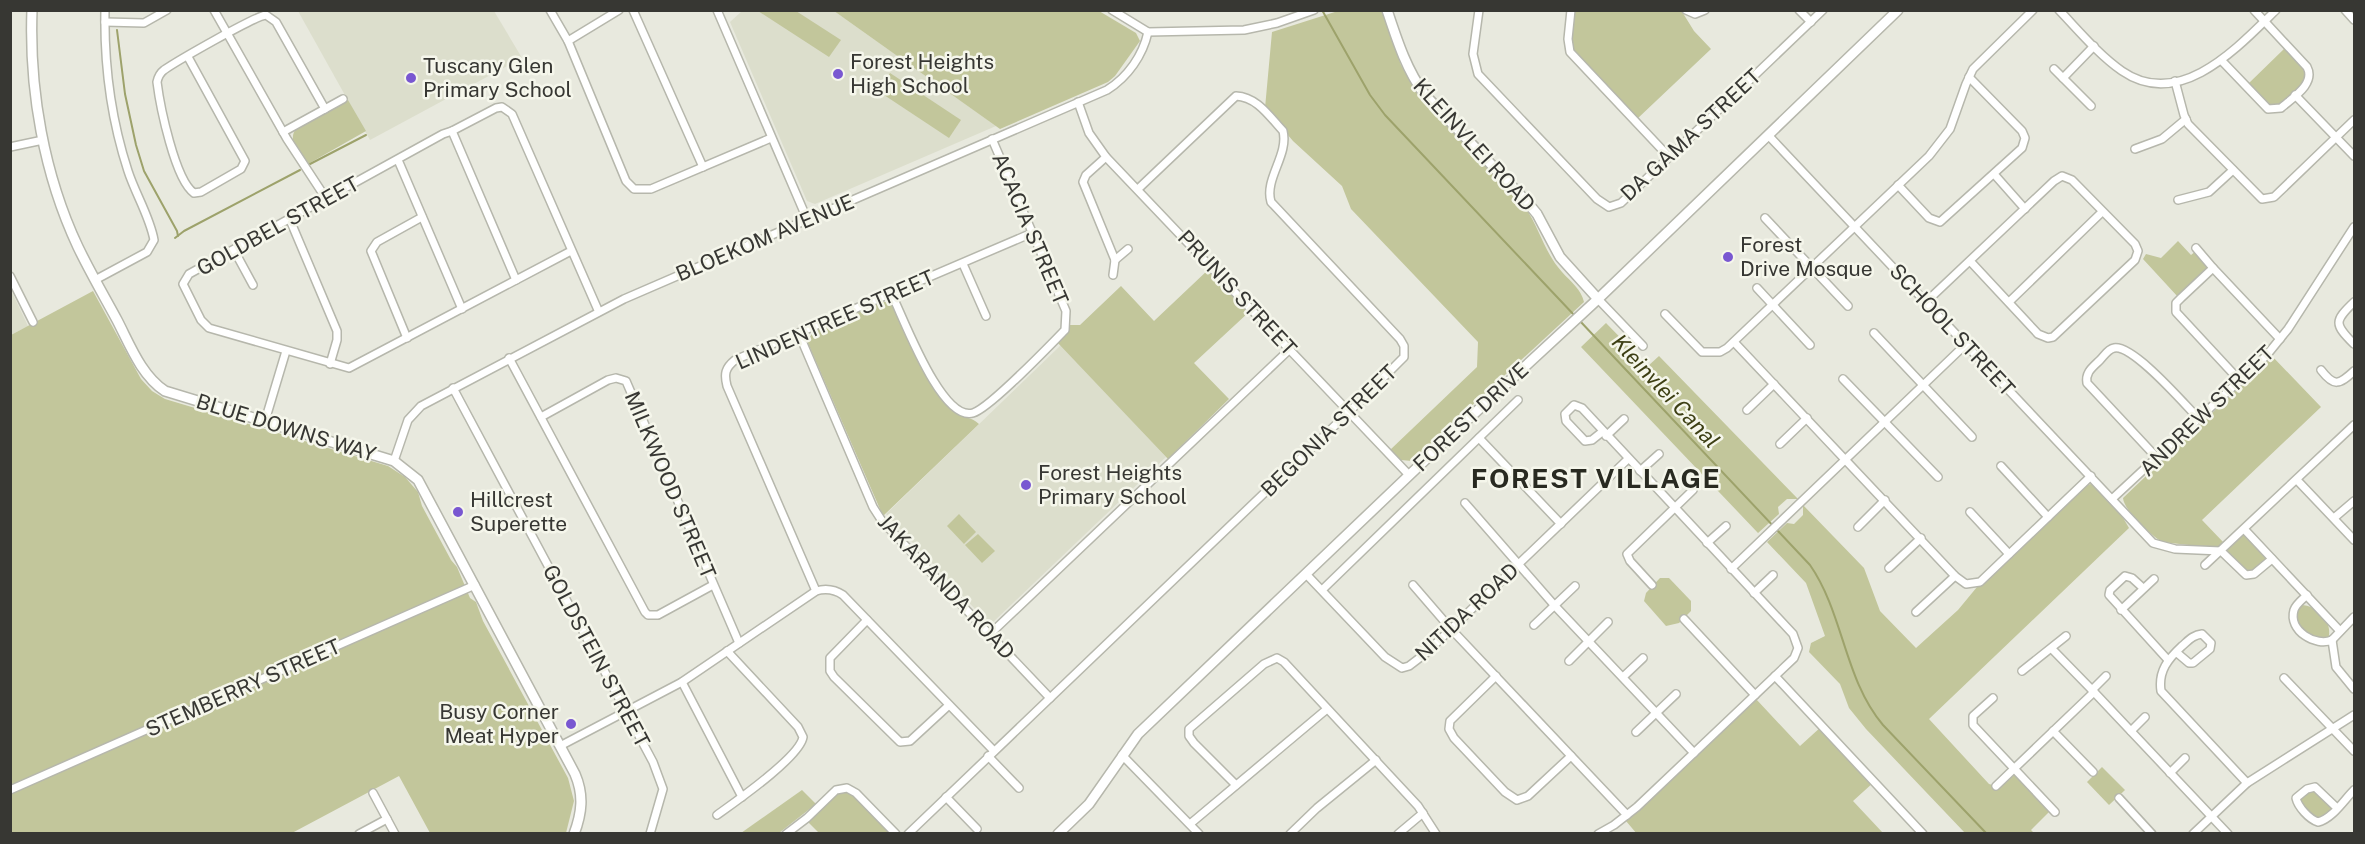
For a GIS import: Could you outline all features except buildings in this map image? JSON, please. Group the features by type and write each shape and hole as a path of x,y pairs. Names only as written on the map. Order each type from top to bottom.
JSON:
{"street":[{"name":"BLUE DOWNS WAY","path":"32,10 34,75 43,140 64,211 95,280 150,379 165,391 394,461 410,472 423,488 575,774 581,792 581,811 574,834"},
{"path":"95,280 147,252 153,240 128,172 116,128 108,81 105,10"},
{"path":"105,22 144,23 167,10"},
{"path":"214,10 283,132 327,200"},
{"path":"550,10 568,41 629,185 640,190 651,189 771,138"},
{"path":"568,41 619,10"},
{"path":"633,10 703,167"},
{"path":"717,10 807,219"},
{"path":"1112,10 1148,32 1244,30 1276,23 1314,10"},
{"name":"KLEINVLEI ROAD","path":"1387,10 1406,64 1415,81 1527,202 1537,214 1560,257 1598,299"},
{"name":"DA GAMA STREET","path":"1479,10 1473,54 1478,74 1603,204 1610,207 1621,202 1823,10"},
{"path":"1571,10 1568,44 1573,56 1669,157"},
{"path":"1686,10 1695,14 1705,10"},
{"path":"1799,10 1811,22"},
{"name":"FOREST DRIVE","path":"1058,834 1089,804 1138,734 1409,475 1598,299 1898,10"},
{"path":"1665,314 1704,352 1724,350 1734,342 1929,156 1950,129 1969,77 1987,55 2033,10"},
{"path":"2059,10 2094,46 2129,75 2150,83 2175,81 2197,75 2222,61 2276,10"},
{"path":"2222,61 2268,109 2281,108 2308,82 2309,70 2254,10"},
{"path":"2345,10 2355,20"},
{"path":"188,57 245,161 241,169 196,194 190,190 174,158 157,82 162,72 188,57 228,34 260,16 266,15 272,18 325,109"},
{"name":"BLOEKOM AVENUE","path":"394,461 410,415 421,406 598,310 1107,90 1126,75 1142,50 1148,32"},
{"path":"2063,78 2094,46"},
{"path":"2054,69 2091,106"},
{"path":"1898,185 1929,218 1940,222 2022,148 2025,142 2024,134 1969,77"},
{"path":"2175,81 2186,119 2259,197 2271,198 2355,120"},
{"path":"2295,95 2355,156"},
{"name":"BEGONIA STREET","path":"908,834 1401,363 1405,354 1400,339 1271,202 1270,191 1284,142 1283,131 1249,98 1236,96 1138,189"},
{"path":"283,132 343,99"},
{"name":"PRUNIS STREET","path":"1078,102 1089,133 1106,157 1409,475"},
{"name":"GOLDBEL STREET","path":"571,251 352,367 346,368 209,328 201,320 183,284 187,276 443,134 496,108 505,107 510,111 598,310"},
{"path":"2135,149 2162,139 2186,119"},
{"path":"453,131 516,280"},
{"name":"SCHOOL STREET","path":"1768,135 2153,543 2175,549 2221,551"},
{"name":"ACACIA STREET","path":"891,293 931,381 958,410 972,414 987,404 1065,330 1066,311 992,139"},
{"path":"10,147 43,140"},
{"path":"1106,157 1086,175 1083,182 1115,260 1113,275"},
{"path":"398,160 462,309"},
{"path":"2178,200 2209,192 2233,171"},
{"path":"1994,174 2025,208"},
{"path":"1926,302 2054,181 2062,176 2073,180 2136,246 2138,253 2135,260 2052,337 2048,338 2038,334 1970,261"},
{"path":"2009,302 2102,212"},
{"path":"406,338 371,251 375,243 422,217"},
{"path":"1764,218 1848,306"},
{"path":"290,220 337,331 337,340 330,364"},
{"name":"ANDREW STREET","path":"2112,499 2266,357 2355,227"},
{"name":"LINDENTREE STREET","path":"816,591 725,378 728,365 1032,232"},
{"path":"2196,248 2280,339"},
{"path":"1115,260 1128,249"},
{"path":"234,250 254,285"},
{"path":"963,264 986,316"},
{"path":"2213,268 2176,303 2176,312 2240,381"},
{"path":"10,276 33,322"},
{"path":"1757,288 1810,345"},
{"path":"1598,299 1643,346"},
{"path":"2355,302 2338,321 2342,332 2355,344"},
{"path":"1874,333 1972,437"},
{"name":"JAKARANDA ROAD","path":"799,334 878,516 1050,698"},
{"path":"1734,342 1955,576 1966,584 1977,584 2091,476"},
{"path":"1731,569 1965,345"},
{"path":"2158,459 2087,383 2088,372 2108,352 2115,348 2122,349 2144,363 2199,419"},
{"path":"989,634 1290,349"},
{"path":"265,422 286,351"},
{"path":"509,358 645,612 648,615 658,615 713,585"},
{"path":"2321,370 2328,379 2335,382 2344,381 2355,371"},
{"name":"MILKWOOD STREET","path":"541,417 608,380 616,378 626,381 739,643"},
{"path":"1843,379 1938,477"},
{"path":"1747,410 1774,384"},
{"name":"GOLDSTEIN STREET","path":"453,388 653,762 663,789 650,834"},
{"name":"FOREST DRIVE","path":"1322,591 1518,400"},
{"path":"1598,834 1627,816 1794,658 1798,648 1793,634 1640,471 1604,434 1578,406 1572,405 1564,414 1566,421 1585,441 1604,434 1624,419"},
{"path":"1779,444 1807,418"},
{"path":"2205,565 2355,425"},
{"path":"1479,438 1561,524"},
{"path":"1640,471 1659,454"},
{"name":"NITIDA ROAD","path":"1306,574 1384,657 1402,668 1417,661 1628,459"},
{"path":"2001,466 2048,517"},
{"path":"2297,480 2355,540"},
{"path":"1652,585 1630,561 1627,554 1693,490"},
{"path":"1858,526 1885,500"},
{"path":"2334,518 2355,501"},
{"path":"1465,503 1555,606 1694,753"},
{"path":"1970,512 2009,554"},
{"path":"1707,543 1726,525"},
{"path":"2245,530 2340,630"},
{"path":"1889,568 1921,538"},
{"path":"2221,551 2246,575 2254,574 2272,559"},
{"path":"1755,593 1773,575"},
{"path":"2143,588 2127,575 2110,590 2110,598 2168,660"},
{"path":"1916,612 1955,576"},
{"path":"2121,610 2154,579"},
{"name":"STEMBERRY STREET","path":"10,790 475,585"},
{"path":"1413,585 1451,629 1627,816"},
{"path":"1534,625 1575,586"},
{"path":"560,746 682,682 816,591 830,589 839,592 867,620 991,753 1019,788"},
{"path":"2307,595 2294,612 2298,627 2314,641 2332,640 2355,617"},
{"path":"1684,619 1755,695"},
{"path":"867,620 830,658 830,671 834,677 900,742 910,741 948,706"},
{"path":"1569,661 1608,622"},
{"path":"2176,652 2193,663 2210,649 2211,643 2202,634 2194,635 2176,652 2168,660 2162,674 2160,688 2162,694 2247,783"},
{"path":"2022,671 2066,636"},
{"path":"2332,640 2336,667 2355,689"},
{"path":"2052,649 2228,834"},
{"path":"717,815 742,797 797,749 803,737 798,727 727,651"},
{"path":"1236,785 1194,743 1189,736 1190,729 1264,664 1273,658 1280,659 1418,806 1436,834"},
{"path":"1623,677 1643,658"},
{"path":"1496,676 1450,721 1449,729 1454,738 1506,792 1517,800 1528,796 1570,756"},
{"path":"1775,676 1921,833"},
{"path":"1996,786 2106,676"},
{"path":"2284,678 2355,751"},
{"path":"682,682 742,797"},
{"path":"1636,732 1676,694"},
{"path":"1993,698 1973,716 1973,725 2055,812"},
{"path":"1190,824 1327,709"},
{"path":"2193,834 2247,783 2355,715"},
{"path":"2131,731 2145,717"},
{"path":"2053,731 2093,772"},
{"path":"1122,755 1199,834"},
{"path":"2170,773 2185,758"},
{"path":"1290,834 1317,808 1376,760"},
{"path":"2337,807 2315,787 2307,789 2296,798 2296,802 2314,822 2324,821 2355,790"},
{"path":"786,834 807,818 833,792 847,788 856,793 896,834"},
{"path":"373,793 395,834"},
{"path":"945,797 977,829"},
{"path":"2119,798 2152,834"},
{"path":"1398,834 1423,813"},
{"path":"359,834 387,819"}],"shaded area":[{"name":"Tuscany Glen Primary School","path":"298,11 494,11 522,58 370,140"},
{"name":"Forest Heights High School","path":"742,11 834,11 996,126 815,204 807,201 730,22"},
{"path":"10,288 28,326 11,335 10,335"},
{"name":"Forest Heights Primary School","path":"1061,345 1166,457 990,625 886,514"}],"green space":[{"path":"1681,10 1694,31 1711,49 1637,119 1572,49 1574,11"},
{"path":"758,11 796,11 841,40 829,57"},
{"path":"834,11 1099,11 1136,33 1140,41 1115,76 1108,82 1000,129"},
{"path":"1338,11 1383,11 1401,65 1413,86 1525,207 1551,256 1578,289 1584,302 1412,461 1401,460 1390,450 1477,367 1478,342 1351,209 1342,186 1293,141 1265,108 1272,32"},
{"path":"2285,48 2305,69 2305,81 2281,105 2271,106 2248,84"},
{"path":"890,73 961,120 949,138 878,91"},
{"path":"348,100 366,131 308,164 294,143 295,130"},
{"path":"2178,241 2191,255 2196,251 2208,265 2207,269 2178,297 2143,259 2146,254 2161,258"},
{"path":"1209,269 1249,312 1194,363 1229,399 1168,459 1057,342 1069,325 1080,325 1121,286 1154,321"},
{"path":"93,291 141,379 152,391 165,399 388,466 405,477 418,492 422,506 457,567 470,598 476,602 483,621 568,778 574,801 566,833 430,833 399,776 292,833 11,834 11,335"},
{"path":"881,302 889,302 895,307 928,379 937,391 959,414 979,424 883,516 807,341 814,331"},
{"path":"1606,323 1648,366 1659,356 1798,499 1787,499 1778,507 1779,514 1758,533 1581,347"},
{"path":"2272,356 2321,407 2202,520 2225,544 2215,548 2162,542 2133,516 2123,498"},
{"path":"2090,484 2095,485 2118,509 2129,528 1929,719 1989,784 1996,786 2015,775 2050,811 2031,830 2034,833 1965,833 1866,729 1849,708 1840,684 1809,652 1811,643 1825,636 1806,583 1767,542 1787,523 1794,524 1803,515 1803,505 1864,568 1880,611 1916,648 1958,610 1977,587"},
{"path":"959,514 976,532 964,544 947,526"},
{"path":"978,534 995,551 982,563 965,545"},
{"path":"2244,535 2266,558 2255,571 2247,573 2227,551 2234,541"},
{"path":"1660,578 1669,578 1691,601 1691,611 1679,623 1666,626 1644,601 1646,593"},
{"path":"2301,605 2313,608 2323,616 2329,627 2328,639 2314,636 2301,627 2297,610"},
{"path":"1756,699 1800,746 1822,726 1874,782 1853,801 1883,833 1637,834 1626,821"},
{"path":"2102,767 2125,790 2109,805 2087,782"},
{"path":"802,790 816,804 779,833 741,833"},
{"path":"2310,790 2316,790 2331,805 2331,810 2321,819 2316,820 2299,801 2299,797"},
{"path":"847,791 853,794 891,833 819,833 808,822 837,794"}],"waterway":[{"name":"Kleinvlei Canal","path":"1322,10 1370,95 1385,115 1575,316"},
{"path":"117,30 125,94 136,145 144,171 178,236"},
{"path":"310,164 366,135"},
{"path":"175,238 184,231 300,170"},
{"name":"Kleinvlei Canal","path":"1579,320 1810,565 1830,604 1852,667 1870,707 1883,725 1987,834"}],"place":[{"name":"Forest Heights High School","path":"838,74"},
{"name":"Tuscany Glen Primary School","path":"411,78"},
{"name":"Forest Drive Mosque","path":"1728,257"},
{"name":"Forest Heights Primary School","path":"1026,485"},
{"name":"Hillcrest Superette","path":"458,512"},
{"name":"Busy Corner Meat Hyper","path":"571,724"}],"district":[{"name":"FOREST VILLAGE","path":"1596,479"}]}
